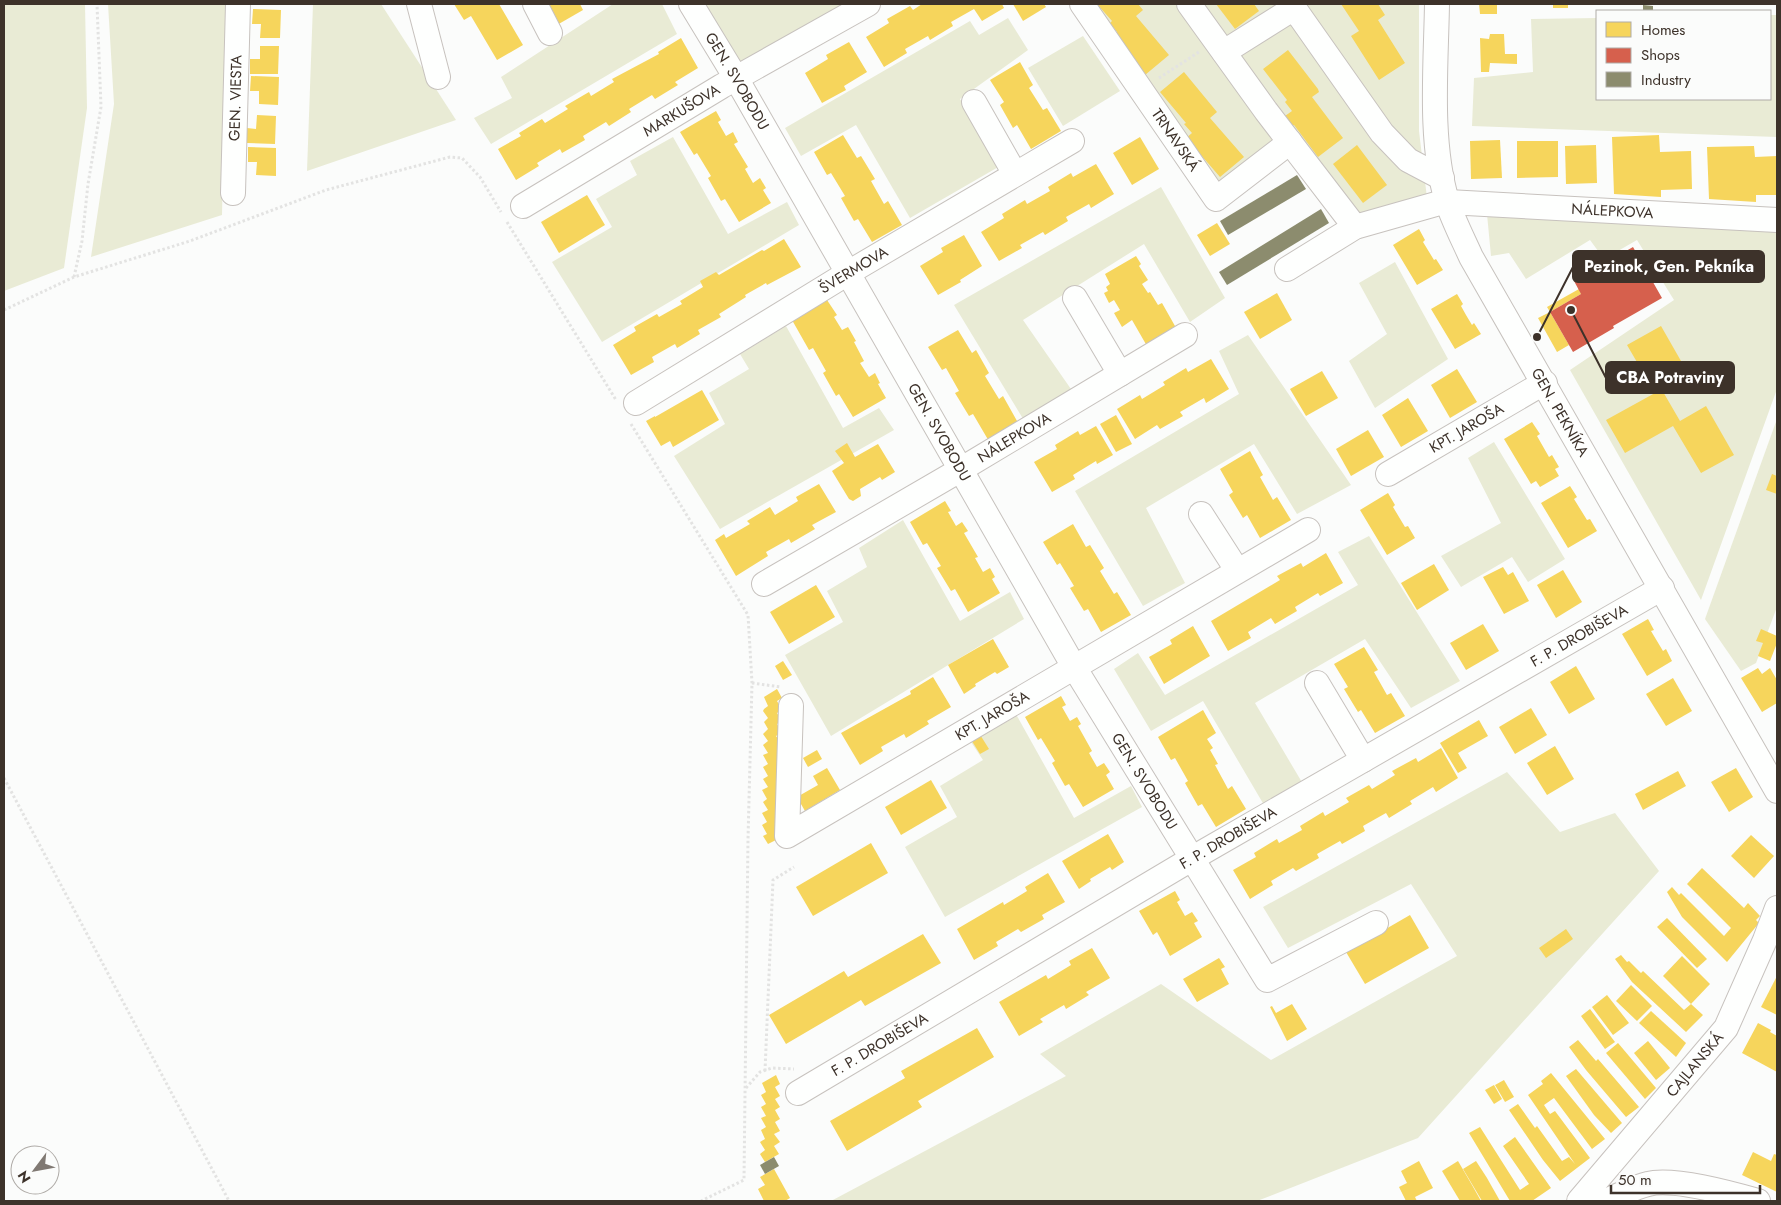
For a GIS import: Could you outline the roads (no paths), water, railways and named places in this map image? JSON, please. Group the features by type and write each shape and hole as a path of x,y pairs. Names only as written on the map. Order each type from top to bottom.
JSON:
{"street":[{"name":"GEN. VIESTA","path":"233,193 238,4"},
{"path":"420,4 438,77"},
{"path":"535,4 550,32"},
{"name":"GEN. SVOBODU","path":"691,4 736,78 1074,667 1267,980 1376,923"},
{"name":"MARKUŠOVA","path":"523,206 736,78 868,4"},
{"name":"TRNAVSKÁ","path":"1082,4 1216,198 1290,142"},
{"path":"1189,4 1355,227"},
{"name":"GEN. PEKNÍKA","path":"1437,4 1436,129 1442,178 1448,202 1471,257 1777,792"},
{"path":"1220,47 1294,8 1382,133 1408,160 1442,178"},
{"path":"974,102 1015,174"},
{"name":"ŠVERMOVA","path":"628,410 848,273 1072,141"},
{"name":"NÁLEPKOVA","path":"1286,269 1355,227 1448,202 1777,220"},
{"path":"1075,298 1120,374"},
{"name":"NÁLEPKOVA","path":"764,584 960,470 1185,335"},
{"name":"KPT. JAROŠA","path":"1388,474 1535,388 1545,384"},
{"path":"1201,514 1237,570"},
{"name":"KPT. JAROŠA","path":"791,706 787,836 1308,530"},
{"name":"F. P. DROBIŠEVA","path":"798,1093 1192,859 1662,588"},
{"path":"1317,683 1363,760"},
{"name":"CAJLANSKÁ","path":"1579,1201 1726,1028 1777,908"},
{"path":"1605,1201 1649,1183 1664,1182 1719,1190 1758,1201"}],"place":[{"name":"CBA Potraviny","path":"1571,310"},
{"name":"Pezinok, Gen. Pekníka","path":"1537,337"}]}
